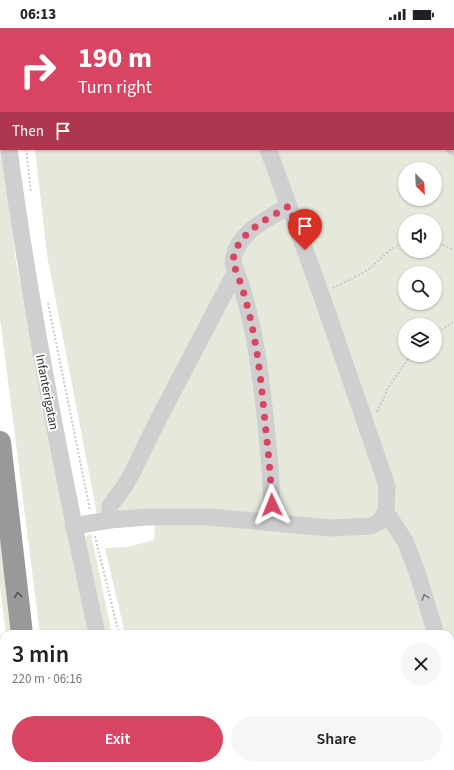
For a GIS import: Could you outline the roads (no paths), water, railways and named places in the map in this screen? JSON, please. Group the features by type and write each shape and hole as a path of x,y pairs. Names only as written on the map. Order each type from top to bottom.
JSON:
{"highway":[{"path":"0,442 22,630"}],"street":[{"name":"Infanterigatan","path":"9,150 22,243 43,368 96,630"},
{"path":"74,526 110,520 148,517 209,517 330,528 351,528 371,526 379,522 386,512 388,486 321,294 268,150"},
{"path":"271,522 272,490 258,352 246,302 233,263 233,258 243,239 257,225 289,206"},
{"path":"110,520 110,506 132,473 236,271"},
{"path":"386,512 405,541 435,630"}]}
